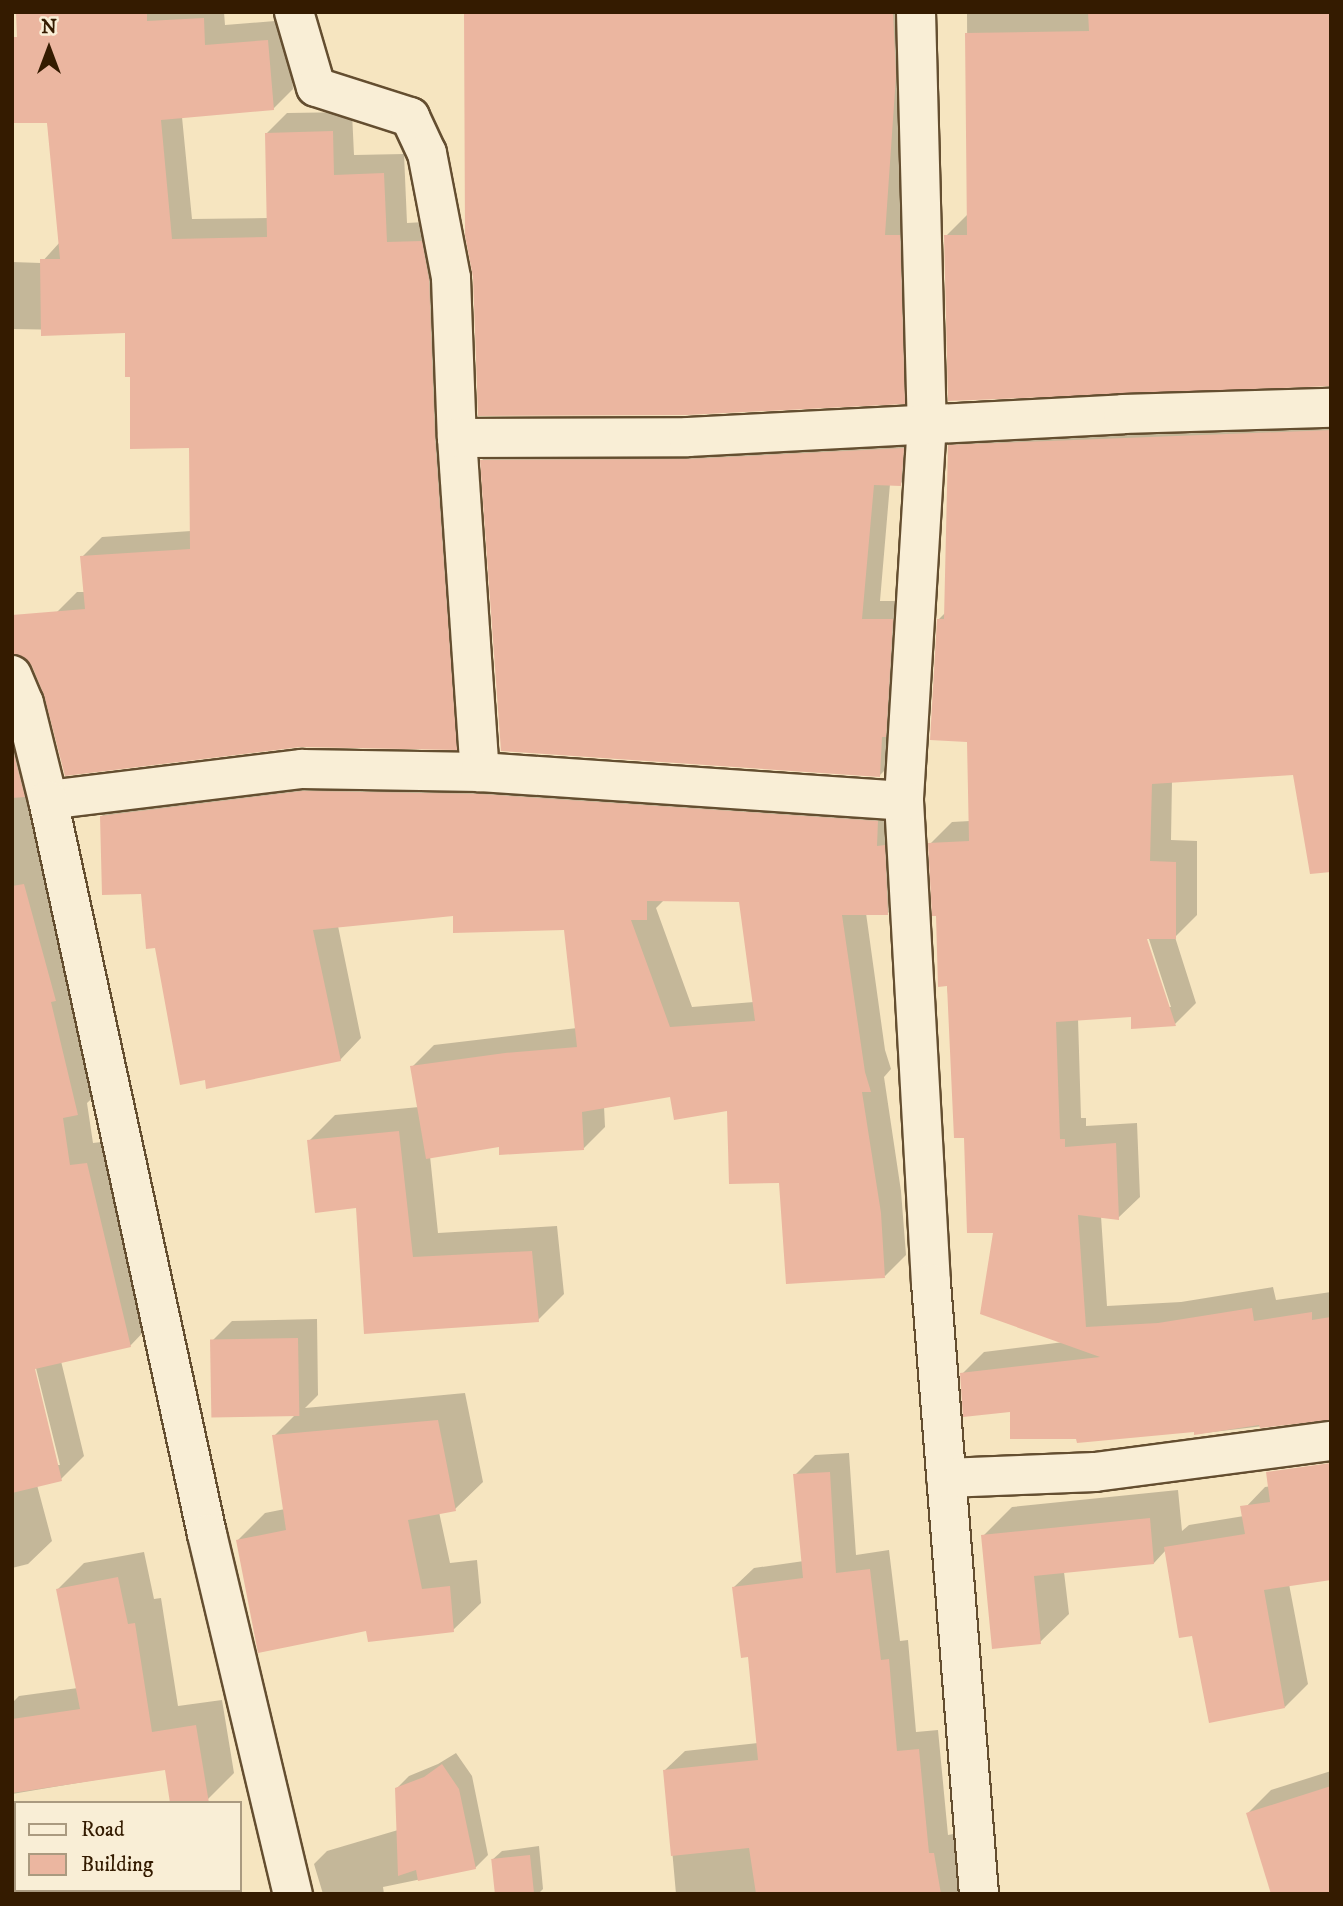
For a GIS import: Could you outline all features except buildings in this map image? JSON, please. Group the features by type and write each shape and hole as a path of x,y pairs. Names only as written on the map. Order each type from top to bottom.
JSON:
{"street":[{"path":"295,12 316,87 410,117 427,153 451,278 457,438 480,772"},
{"path":"916,12 927,422 904,801 931,1283 979,1894"},
{"path":"457,438 688,437 927,422 1331,408"},
{"path":"12,675 24,703 48,800 207,1534 293,1894"},
{"path":"48,800 302,769 480,772 904,801"},
{"path":"946,1478 1095,1472 1331,1441"}]}
